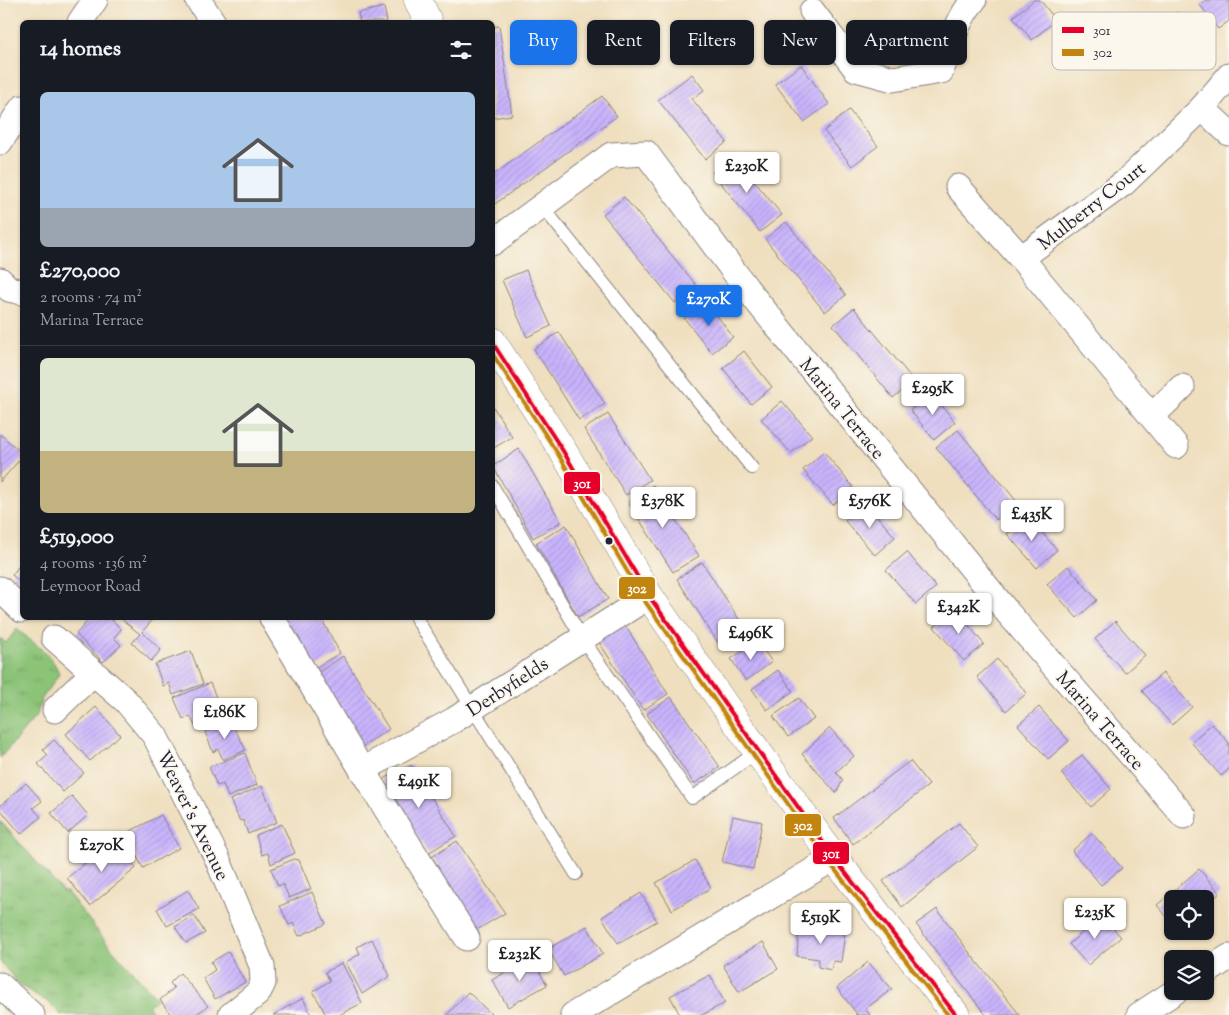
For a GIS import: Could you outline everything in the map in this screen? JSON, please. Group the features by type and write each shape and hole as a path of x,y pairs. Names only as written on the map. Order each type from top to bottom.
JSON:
{"street":[{"path":"81,20 95,0"},
{"path":"198,0 212,20"},
{"path":"418,0 427,20"},
{"path":"812,12 856,70 893,79 941,71 952,39 968,7 974,0"},
{"name":"Mulberry Court","path":"1021,258 1124,183 1202,108 1229,76"},
{"path":"1202,108 1229,133"},
{"path":"0,142 20,111"},
{"name":"Marina Terrace","path":"542,206 611,155 646,153 747,289 1008,613 1184,816"},
{"name":"Mulberry Court","path":"958,187 1021,258 1153,415 1176,446"},
{"path":"495,241 542,206"},
{"path":"0,280 9,289 20,292"},
{"path":"495,346 563,451 649,596 757,752 834,858 956,1015"},
{"path":"1153,415 1182,387"},
{"path":"0,589 20,606"},
{"name":"Derbyfields","path":"362,770 454,720 649,596"},
{"path":"273,620 362,770 467,938"},
{"name":"Weaver's Avenue","path":"54,638 126,701 155,736 217,858 262,966 263,983 258,993 231,1015"},
{"path":"55,710 93,673"},
{"path":"573,1015 834,858"},
{"path":"1214,967 1229,957"},
{"path":"0,985 32,1015"},
{"path":"1140,1015 1164,999"}],"lane":[{"path":"542,206 752,468"},
{"path":"495,490 582,638 692,798 757,752"},
{"path":"417,620 576,874"}],"green space":[{"path":"17,629 47,655 59,674 41,700 37,715 0,758 0,638 6,643"},
{"path":"0,821 63,892 67,892 111,948 157,998 148,1006 156,1015 61,1015 48,1002 21,986 0,962"}],"building":[{"path":"1034,0 1040,0 1052,15 1052,23 1032,40 1013,17"},
{"path":"1207,0 1229,0 1229,21 1218,29 1216,26 1216,12 1205,12 1200,5"},
{"path":"384,7 387,20 360,20 358,13"},
{"path":"499,26 512,115 495,118 495,27"},
{"path":"801,65 829,104 804,122 775,84"},
{"path":"692,74 704,90 692,99 727,142 705,159 658,100"},
{"path":"602,96 617,116 495,204 495,174"},
{"path":"849,110 878,146 852,166 824,131"},
{"path":"733,155 782,215 760,232 712,172"},
{"path":"624,197 697,286 675,303 603,214"},
{"path":"786,222 846,295 825,312 765,239"},
{"path":"526,270 551,326 527,337 502,280"},
{"path":"706,301 733,337 712,353 684,318"},
{"path":"854,308 914,381 893,398 833,325"},
{"path":"559,332 605,404 579,420 534,349"},
{"path":"744,351 772,387 751,404 723,368"},
{"path":"932,393 955,422 934,440 910,410"},
{"path":"782,401 812,436 791,453 761,419"},
{"path":"495,410 512,437 495,447"},
{"path":"608,414 650,480 626,495 584,429"},
{"path":"958,430 1018,503 996,520 936,447"},
{"path":"0,434 20,451 20,459 0,482"},
{"path":"519,449 561,522 533,538 495,470 495,465"},
{"path":"824,452 853,487 833,505 803,470"},
{"path":"653,485 699,556 673,572 628,502"},
{"path":"866,503 895,537 875,555 845,521"},
{"path":"1028,516 1057,550 1037,568 1007,534"},
{"path":"566,525 608,599 578,617 536,543"},
{"path":"907,552 936,587 916,604 886,570"},
{"path":"702,562 748,633 722,649 677,579"},
{"path":"20,565 20,582 12,575"},
{"path":"1068,566 1097,600 1077,618 1047,584"},
{"path":"955,609 984,644 964,661 934,627"},
{"path":"88,620 112,620 121,629 114,638 121,645 103,662 76,634"},
{"path":"122,620 152,620 142,632 161,650 151,661 132,643 140,634"},
{"path":"285,620 322,620 340,653 313,669"},
{"path":"1115,621 1145,655 1125,673 1095,639"},
{"path":"623,622 668,694 643,710 597,639"},
{"path":"757,641 772,662 746,681 731,659"},
{"path":"191,651 203,684 173,695 169,683 163,686 155,664"},
{"path":"343,656 389,729 362,747 318,673"},
{"path":"997,659 1027,693 1006,711 977,677"},
{"path":"778,670 793,691 767,710 752,689"},
{"path":"1163,673 1192,707 1172,725 1142,691"},
{"path":"210,683 224,716 196,728 190,716 183,719 174,698"},
{"path":"671,697 720,767 694,784 647,714"},
{"path":"799,698 814,719 788,737 773,716"},
{"path":"96,707 120,735 90,761 66,734"},
{"path":"1039,707 1069,741 1048,759 1018,725"},
{"path":"230,720 246,750 223,760 218,749 213,752 205,732"},
{"path":"1212,724 1229,743 1229,769 1221,776 1191,742"},
{"path":"830,728 854,756 836,772 843,780 836,793 802,754"},
{"path":"54,740 84,773 63,792 38,764 48,755 43,750"},
{"path":"245,753 257,785 228,797 223,784 217,786 209,767"},
{"path":"1082,755 1111,789 1091,807 1061,773"},
{"path":"910,761 929,785 853,844 834,818"},
{"path":"411,765 456,836 428,853 382,780"},
{"path":"26,783 42,801 33,808 41,817 21,834 0,809 0,806"},
{"path":"262,786 277,822 248,834 243,820 240,821 230,800"},
{"path":"72,796 88,815 68,833 51,813"},
{"path":"161,815 179,848 143,868 125,834"},
{"path":"733,816 762,822 753,869 722,862"},
{"path":"959,823 978,847 902,907 883,881"},
{"path":"282,824 295,853 271,864 268,853 262,855 256,835"},
{"path":"1092,833 1122,868 1101,885 1072,851"},
{"path":"113,840 136,868 90,906 67,878"},
{"path":"457,841 505,913 475,931 432,857"},
{"path":"294,859 299,860 311,889 289,898 283,884 278,886 271,869"},
{"path":"695,860 711,888 672,910 656,883"},
{"path":"1199,869 1220,893 1214,898 1214,890 1174,890"},
{"path":"188,890 199,909 167,926 157,909"},
{"path":"312,892 326,924 299,936 293,923 289,925 280,906"},
{"path":"641,893 657,921 618,943 602,917"},
{"path":"1164,899 1164,913 1157,905"},
{"path":"937,909 1020,1015 986,1015 941,958 916,924"},
{"path":"194,915 205,933 186,943 175,927"},
{"path":"1102,915 1121,937 1088,965 1069,944"},
{"path":"799,924 845,932 841,962 833,961 831,970 818,967 819,959 797,956"},
{"path":"587,926 603,954 564,976 548,949"},
{"path":"372,939 390,976 362,994 346,962 360,954 357,947"},
{"path":"763,942 778,969 739,992 723,965"},
{"path":"228,952 245,982 215,999 203,978 215,970 211,962"},
{"path":"531,957 547,985 508,1007 492,980"},
{"path":"868,962 892,989 865,1009 870,1015 855,1015 857,1014 837,988"},
{"path":"342,963 362,1003 339,1015 326,1015 313,991 330,981 325,972"},
{"path":"180,973 208,1006 195,1015 171,1015 160,1000 174,988 170,983"},
{"path":"710,975 725,1003 702,1015 680,1015 670,996"},
{"path":"468,992 492,1015 447,1015"},
{"path":"303,998 311,1015 273,1015"}],"transit line":[{"name":"301","path":"495,347 563,451 649,596 834,858 956,1015"},
{"name":"302","path":"495,358 558,454 644,600 829,862 948,1015"}]}
